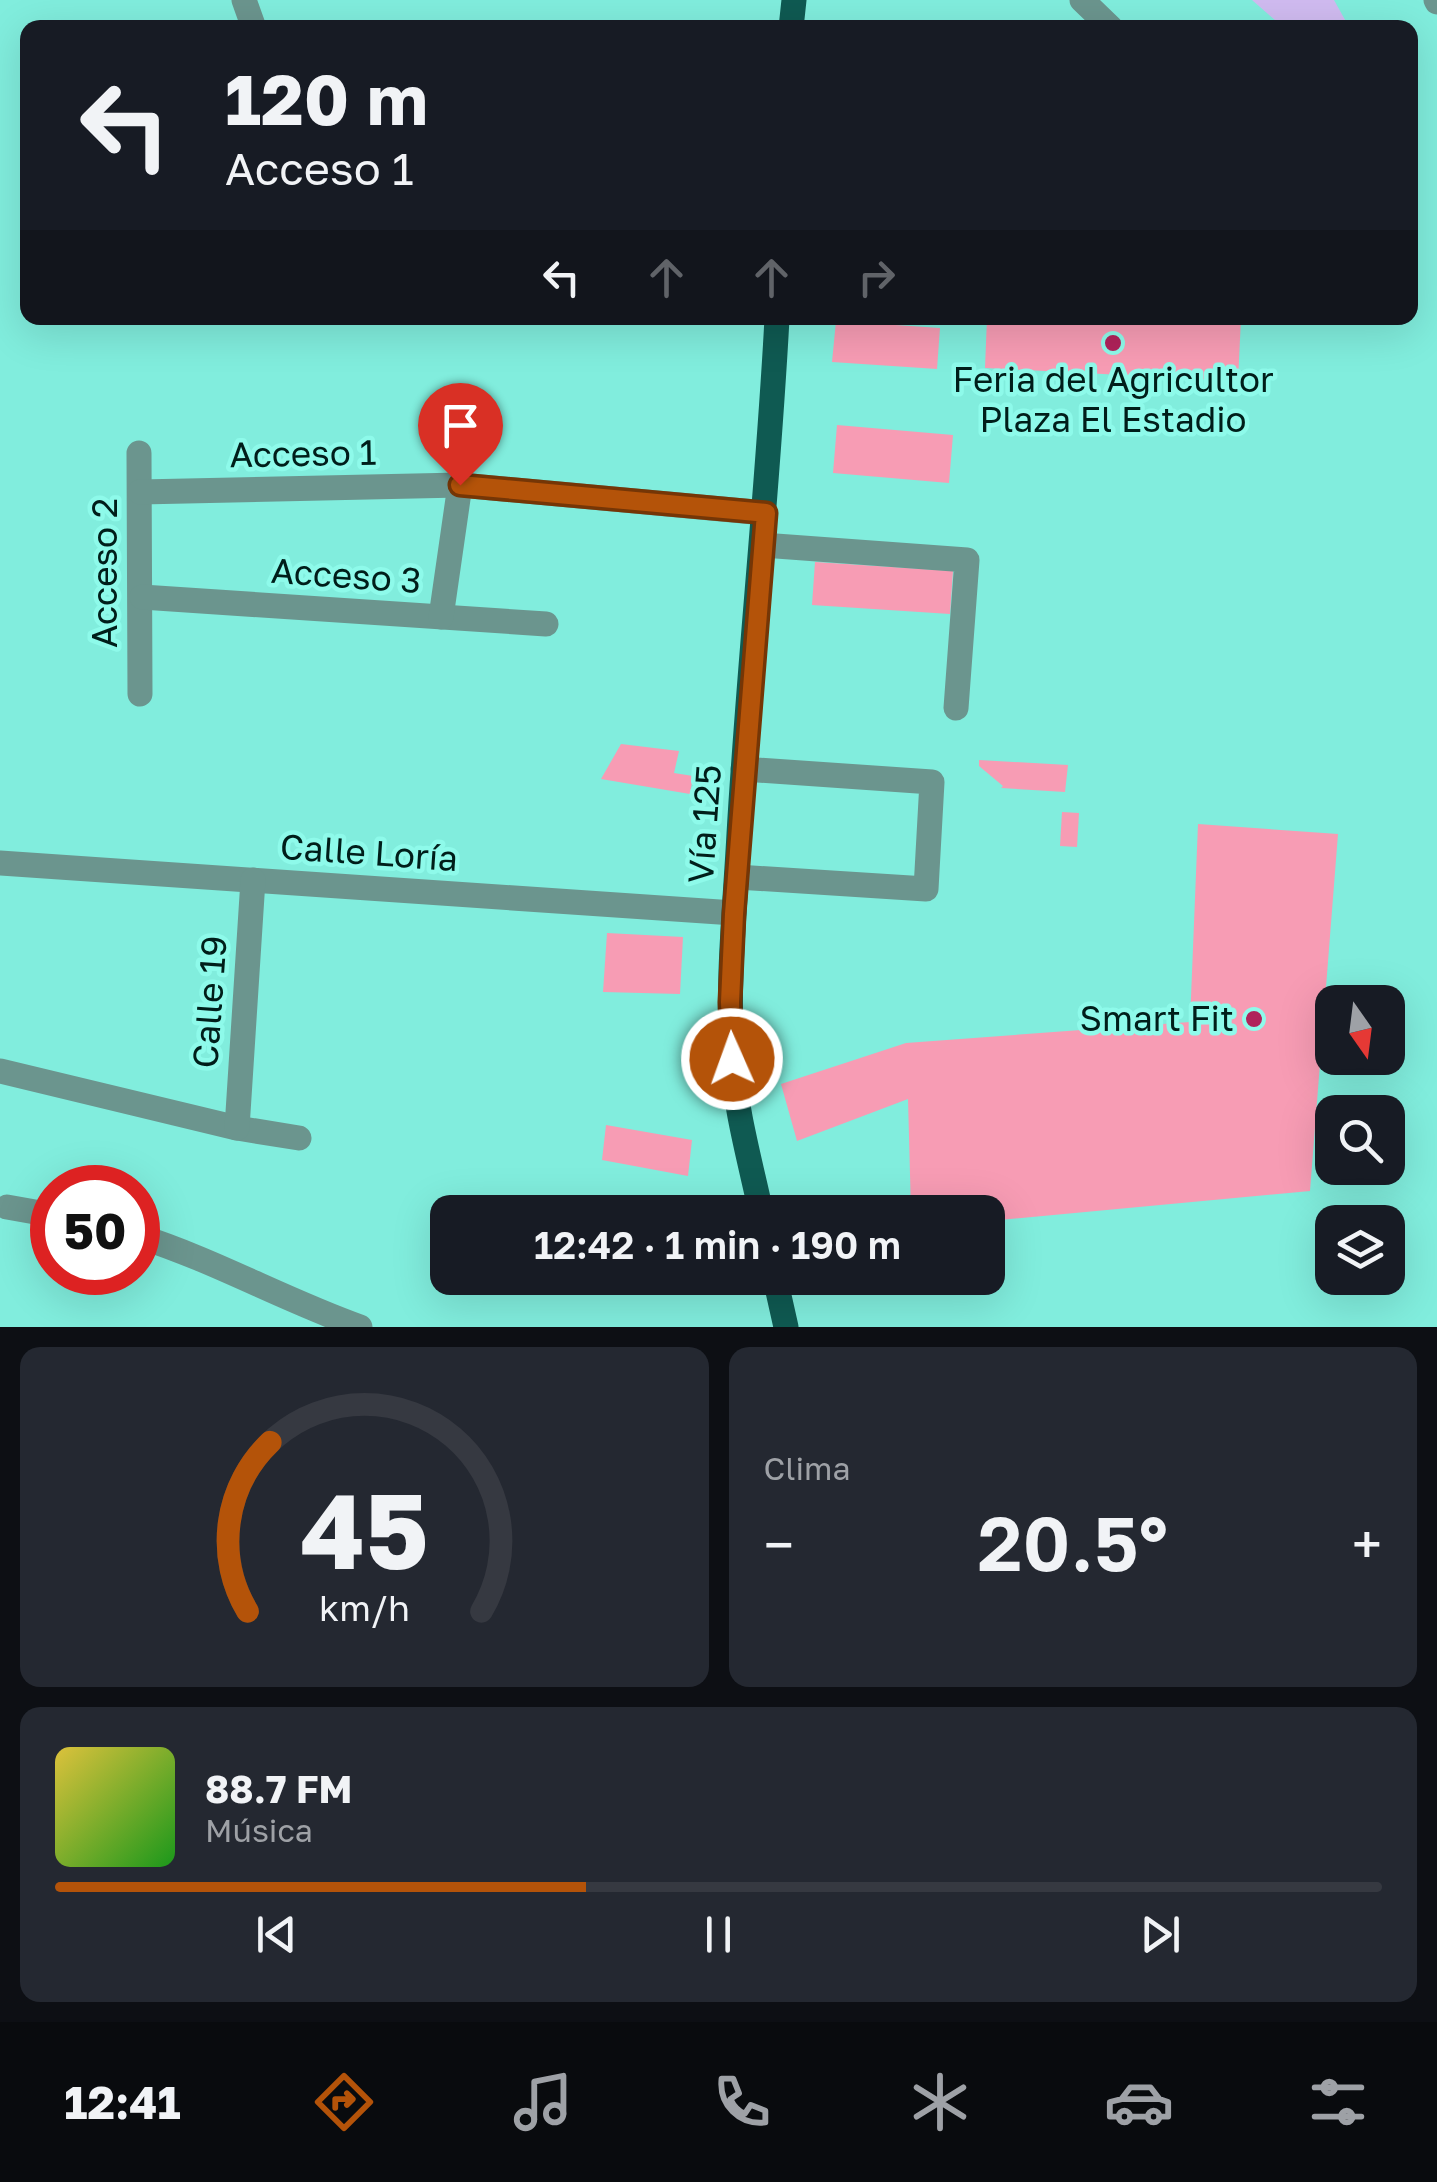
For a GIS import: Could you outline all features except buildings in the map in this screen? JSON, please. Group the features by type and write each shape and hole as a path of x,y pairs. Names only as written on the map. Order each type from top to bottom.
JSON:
{"main road":[{"name":"Vía 125","path":"757,1195 739,1111 730,1002 743,769 766,513 777,325"},
{"path":"779,1295 786,1327"}],"street":[{"path":"1082,0 1103,20"},
{"name":"Acceso 2","path":"139,452 140,694"},
{"path":"440,617 460,485"},
{"name":"Acceso 1","path":"140,492 460,485 766,513"},
{"path":"762,545 967,560 956,708"},
{"name":"Acceso 3","path":"142,597 546,624"},
{"path":"736,876 926,890 932,782 743,769"},
{"name":"Calle Loría","path":"0,863 734,914"},
{"name":"Calle 19","path":"236,1128 253,880"},
{"path":"0,1070 236,1128 299,1138"},
{"path":"7,1207 30,1211"},
{"path":"160,1243 311,1310 360,1327"}],"shaded area":[{"path":"1252,0 1334,0 1345,20 1275,20"}],"place":[{"name":"Feria del Agricultor Plaza El Estadio","path":"1113,343"},
{"name":"Smart Fit","path":"1254,1019"}],"route":[{"path":"460,485 766,513 743,769 730,1002 732,1059"}]}
